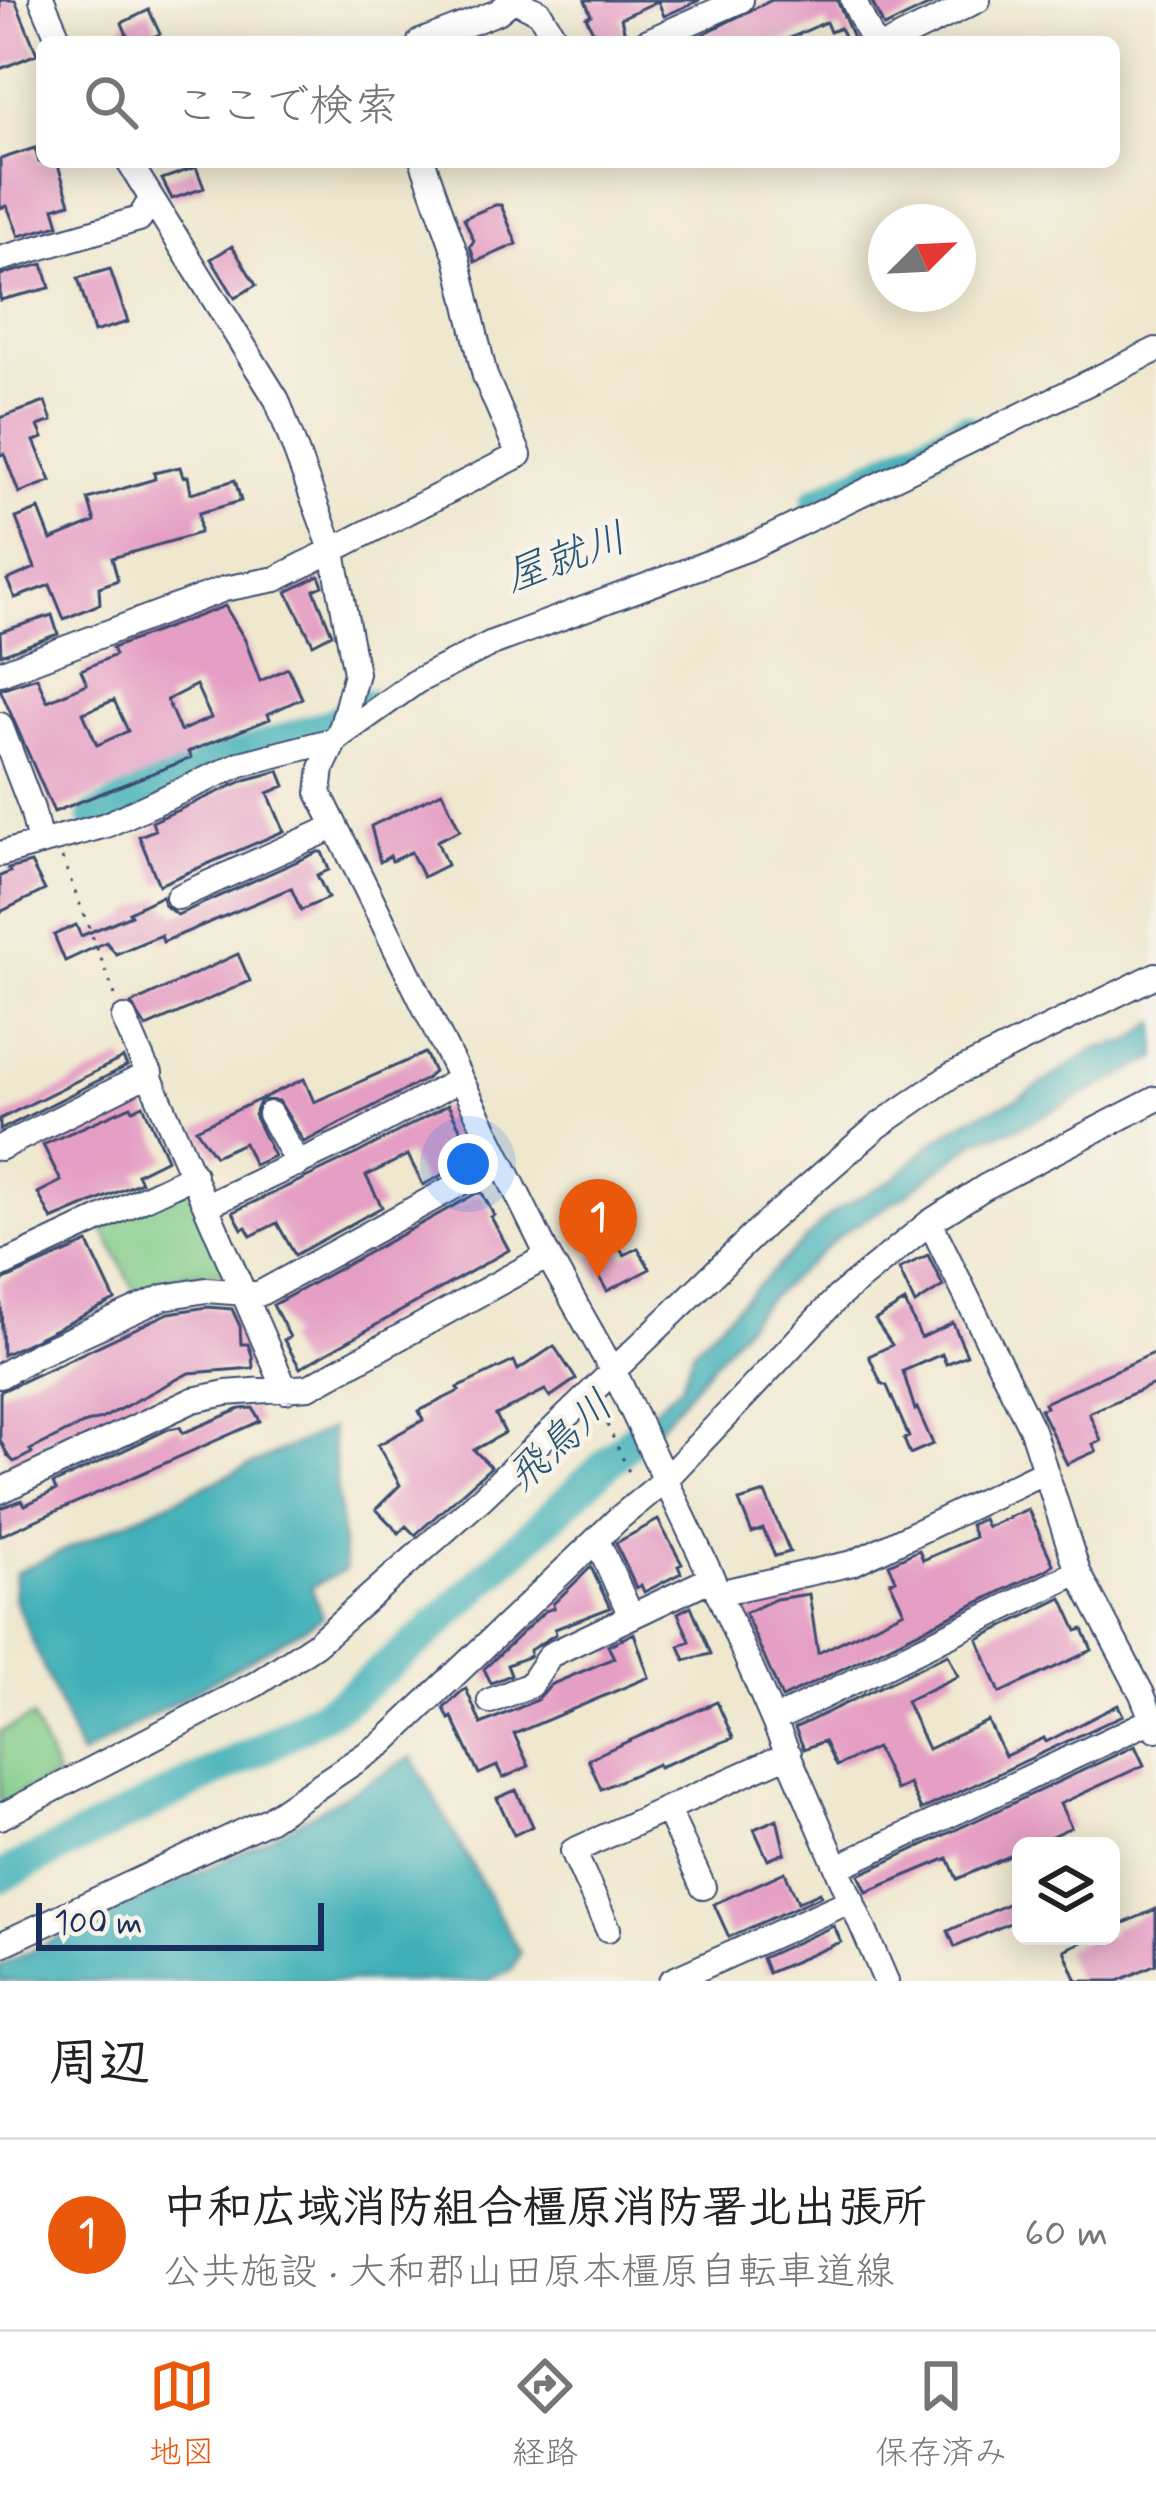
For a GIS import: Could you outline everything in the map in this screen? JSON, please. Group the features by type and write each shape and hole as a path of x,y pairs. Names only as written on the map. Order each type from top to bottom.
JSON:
{"street":[{"path":"42,0 57,36"},
{"path":"436,36 498,12 513,0 539,12 553,36"},
{"path":"539,12 562,0"},
{"path":"660,36 741,0"},
{"path":"853,0 870,36"},
{"path":"904,36 978,0"},
{"path":"133,168 277,400 334,552 356,673 341,726 322,768 319,793 458,1080 615,1375 715,1585 886,1981"},
{"path":"0,673 224,589 276,579 519,455 485,376 457,258 425,168"},
{"path":"0,259 139,219 152,200"},
{"path":"0,854 43,837 106,825 240,764 341,726 417,680 492,644 749,548 1156,350"},
{"path":"0,725 43,837"},
{"path":"178,897 334,827"},
{"path":"0,1816 256,1684 316,1644 615,1375 766,1222 878,1126 952,1075 1156,975"},
{"path":"124,1018 286,1391"},
{"path":"0,1148 150,1073"},
{"path":"208,1205 458,1080"},
{"path":"0,1945 268,1820 382,1743 619,1518 838,1297 930,1222 985,1187 1156,1099"},
{"path":"270,1114 298,1164"},
{"path":"0,1376 164,1297 206,1290 259,1294 501,1161"},
{"path":"0,1266 194,1175"},
{"path":"838,1867 1154,1724 1078,1572 1032,1430 930,1222"},
{"path":"0,1491 193,1400 309,1387 548,1256"},
{"path":"490,1701 530,1685 550,1654 632,1616 715,1585 854,1563 1045,1471"},
{"path":"601,1549 632,1616"},
{"path":"773,1720 1078,1572"},
{"path":"608,1929 573,1851 789,1754"},
{"path":"667,1809 703,1886"},
{"path":"671,1981 852,1900"}],"path":[{"path":"43,837 124,1018"},
{"path":"596,1400 636,1488"}],"green space":[{"path":"192,1183 231,1274 186,1273 136,1293 102,1227"},
{"path":"32,1717 57,1776 0,1803 0,1732"}],"water":[{"path":"1156,1022 1156,1058 1022,1126 976,1141 907,1194 843,1233 764,1303 656,1431 619,1463 595,1461 681,1385 694,1348 833,1212 895,1178 932,1143 968,1119 1018,1099 1097,1048 1129,1042"},
{"path":"331,1428 345,1570 311,1587 323,1617 81,1756 14,1598 15,1573"},
{"path":"412,1757 520,1953 513,1969 487,1981 0,1981 0,1966 265,1841"}],"building":[{"path":"0,0 15,0 36,54 0,69"},
{"path":"585,0 700,0 664,16 658,1 621,18 626,36 595,36 586,17 591,15"},
{"path":"772,0 837,0 852,36 844,36 840,28 830,32 826,22 794,36 699,36"},
{"path":"871,0 940,0 884,27"},
{"path":"149,10 160,34 127,36 122,23"},
{"path":"35,148 36,168 59,168 70,203 54,208 59,225 19,236 7,206 0,208 0,159"},
{"path":"196,168 204,188 172,199 162,179"},
{"path":"501,205 517,244 475,262 470,246 474,241 464,218"},
{"path":"232,246 256,285 235,298 211,259"},
{"path":"43,264 50,288 0,300 0,275"},
{"path":"110,269 128,322 94,332 78,278"},
{"path":"45,402 52,421 38,426 43,438 34,441 51,481 19,493 4,454 0,455 0,418"},
{"path":"180,467 183,477 188,476 191,493 235,480 241,501 199,513 200,533 112,558 118,580 99,587 100,604 64,619 50,585 15,598 7,580 35,568 16,518 39,509 51,540 95,522 88,499"},
{"path":"319,576 323,586 314,590 332,634 313,644 287,592"},
{"path":"225,606 245,640 260,681 288,668 302,698 268,714 270,719 188,752 191,758 54,812 0,689 37,677 47,701 87,684 81,670 115,655 112,648","holes":["196,685 211,718 180,731 167,700","114,700 128,731 97,745 83,713"]},
{"path":"52,615 58,634 1,655 0,632"},
{"path":"279,771 285,786 268,793 284,831 159,885 139,836 155,830 152,822 245,780"},
{"path":"442,792 460,830 437,841 447,865 423,877 411,852 380,862 371,826"},
{"path":"318,852 329,870 317,875 328,898 301,910 291,888 163,942 161,935 116,954 106,942 65,961 54,935 76,925 81,936 162,896 164,905 177,915"},
{"path":"31,863 45,890 0,912 0,876"},
{"path":"238,954 250,981 146,1027 131,1004"},
{"path":"425,1053 434,1072 426,1079 304,1142 279,1101 261,1100 254,1115 274,1156 254,1165 244,1143 215,1156 196,1129 304,1079 314,1102"},
{"path":"123,1058 127,1066 0,1130 0,1119"},
{"path":"143,1105 167,1159 137,1174 141,1182 52,1220 38,1193 61,1181 43,1145"},
{"path":"448,1105 475,1157 423,1185 408,1155 366,1176 382,1207 295,1255 277,1223 251,1236 246,1227 242,1229 233,1212"},
{"path":"482,1193 509,1250 300,1368 284,1340 290,1337 273,1305"},
{"path":"616,1242 624,1255 638,1248 650,1269 607,1291 588,1257"},
{"path":"88,1243 115,1300 3,1355 0,1282"},
{"path":"928,1255 943,1286 915,1304 899,1269"},
{"path":"905,1302 921,1338 953,1323 967,1355 946,1364 942,1354 903,1371 915,1410 933,1444 910,1454 904,1439 909,1437 869,1356 892,1345 875,1320"},
{"path":"232,1309 253,1368 189,1373 14,1462 8,1456 0,1440 0,1392 169,1313"},
{"path":"554,1346 576,1379 550,1397 545,1390 496,1415 505,1433 474,1450 491,1467 415,1535 406,1526 399,1533 376,1509 400,1485 378,1445 423,1420 419,1411 459,1391 457,1388 514,1361 518,1370"},
{"path":"1156,1352 1156,1383 1089,1413 1101,1441 1093,1444 1096,1451 1067,1464 1040,1409 1046,1407 1044,1403"},
{"path":"253,1408 260,1421 0,1536 0,1508 22,1500 25,1505 56,1490 53,1484 169,1429 180,1427 183,1433"},
{"path":"765,1493 790,1552 775,1556 763,1529 752,1533 739,1501"},
{"path":"1028,1509 1053,1564 1049,1568 782,1698 745,1613 776,1599 809,1594 818,1653 904,1611 890,1582 896,1580 889,1564 919,1550 923,1560 975,1537 970,1525 983,1519 987,1527"},
{"path":"658,1520 682,1564 678,1566 681,1573 644,1592 641,1585 636,1588 616,1543"},
{"path":"591,1567 610,1608 555,1629 556,1634 530,1650 530,1656 507,1665 511,1675 491,1683 484,1669 545,1611 554,1608"},
{"path":"1062,1598 1092,1650 1000,1693 978,1639"},
{"path":"691,1606 711,1654 685,1660 679,1646 690,1641 678,1613"},
{"path":"634,1633 649,1677 514,1734 529,1766 503,1778 497,1766 479,1774 444,1708 462,1691 466,1689 481,1724 537,1700 550,1685 614,1658 608,1646"},
{"path":"948,1654 958,1676 906,1701 928,1749 988,1721 1005,1756 1044,1738 1046,1742 1118,1705 1123,1715 921,1810 909,1784 896,1790 876,1748 836,1766 824,1741 804,1749 795,1728"},
{"path":"717,1702 733,1738 601,1789 588,1759"},
{"path":"1135,1746 1144,1765 1060,1804 1071,1827 1049,1837 1012,1837 1010,1856 957,1879 948,1858 867,1892 859,1875"},
{"path":"516,1790 533,1826 514,1835 497,1798"},
{"path":"777,1819 785,1853 768,1860 754,1829"},
{"path":"785,1872 798,1902 820,1892 821,1896 729,1937 714,1904"},
{"path":"1012,1902 1012,1922 955,1947 948,1931"},
{"path":"1156,1909 1156,1964 1118,1981 1077,1981 1064,1950 1075,1945 1120,1945 1120,1925"},
{"path":"834,1926 841,1942 768,1973 762,1958"}],"waterway":[{"name":"屋就川","path":"818,502 965,430"},
{"name":"屋就川","path":"94,818 186,773 331,724 367,705"},
{"name":"飛鳥川","path":"0,1877 263,1748 344,1701 424,1636 638,1434"}],"place":[{"name":"中和広域消防組合橿原消防署北出張所","path":"598,1278"}]}
